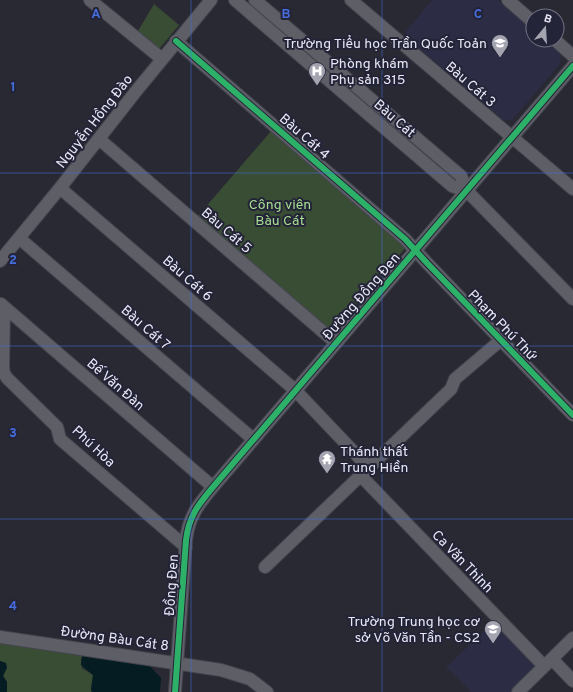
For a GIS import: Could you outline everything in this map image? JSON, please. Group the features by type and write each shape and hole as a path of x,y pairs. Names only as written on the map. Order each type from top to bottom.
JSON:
{"street":[{"path":"90,0 162,59"},
{"name":"Nguyễn Hồng Đào","path":"0,261 210,0"},
{"name":"Bàu Cát","path":"235,0 452,186 467,191"},
{"name":"Bàu Cát","path":"255,0 461,176 467,191 573,299"},
{"name":"Bàu Cát 3","path":"351,0 573,189"},
{"path":"508,0 525,15"},
{"name":"Bàu Cát 4","path":"176,41 416,250"},
{"path":"564,48 573,56"},
{"name":"Đường Đồng Đen","path":"213,487 573,66"},
{"path":"344,93 352,83"},
{"name":"Bàu Cát 5","path":"99,139 336,343"},
{"name":"Bàu Cát 6","path":"60,188 296,390 365,472"},
{"name":"Bàu Cát 7","path":"19,238 253,439"},
{"name":"Phạm Phú Thứ","path":"416,250 573,415"},
{"name":"Bế Văn Đàn","path":"2,305 213,487"},
{"name":"Phú Hòa","path":"2,305 3,368 7,378 57,427 60,439 186,547"},
{"path":"265,567 452,389 455,379 501,340"},
{"name":"Ca Văn Thỉnh","path":"365,472 548,662 573,681"},
{"name":"Đồng Đen","path":"175,692 188,529 191,516 197,506 213,487"},
{"name":"Đường Bàu Cát 8","path":"0,636 177,662 221,670 239,674 255,682 268,692"},
{"path":"518,692 573,638"}],"shaded area":[{"name":"Trường Tiểu học Trần Quốc Toản","path":"432,0 498,0 525,23 525,48 554,48 561,54 560,64 512,120 503,120 406,37 406,31"},
{"name":"Trường Trung học cơ sở Võ Văn Tần - CS2","path":"494,622 537,666 511,692 471,692 446,667"},
{"path":"82,656 150,666 161,678 160,692 92,692 93,675 81,665"},
{"path":"0,661 6,663 7,668 3,676 7,682 7,692 0,692"}],"green space":[{"path":"154,4 179,25 159,49 138,31"},
{"path":"357,94 451,175 449,177 354,96"},
{"name":"Công viên Bàu Cát","path":"272,130 407,246 333,332 197,217"},
{"path":"0,643 82,656 82,668 93,675 92,692 7,692 7,682 3,676 6,663 0,661"}],"cycle path":[{"path":"176,41 405,239 573,415"},
{"path":"175,692 186,540 189,524 195,511 213,487 573,66"}],"place":[{"name":"Trường Tiểu học Trần Quốc Toản","path":"500,58"},
{"name":"Phòng khám Phụ sản 315","path":"317,86"},
{"name":"Thánh thất Trung Hiền","path":"327,474"},
{"name":"Trường Trung học cơ sở Võ Văn Tần - CS2","path":"493,644"}]}
